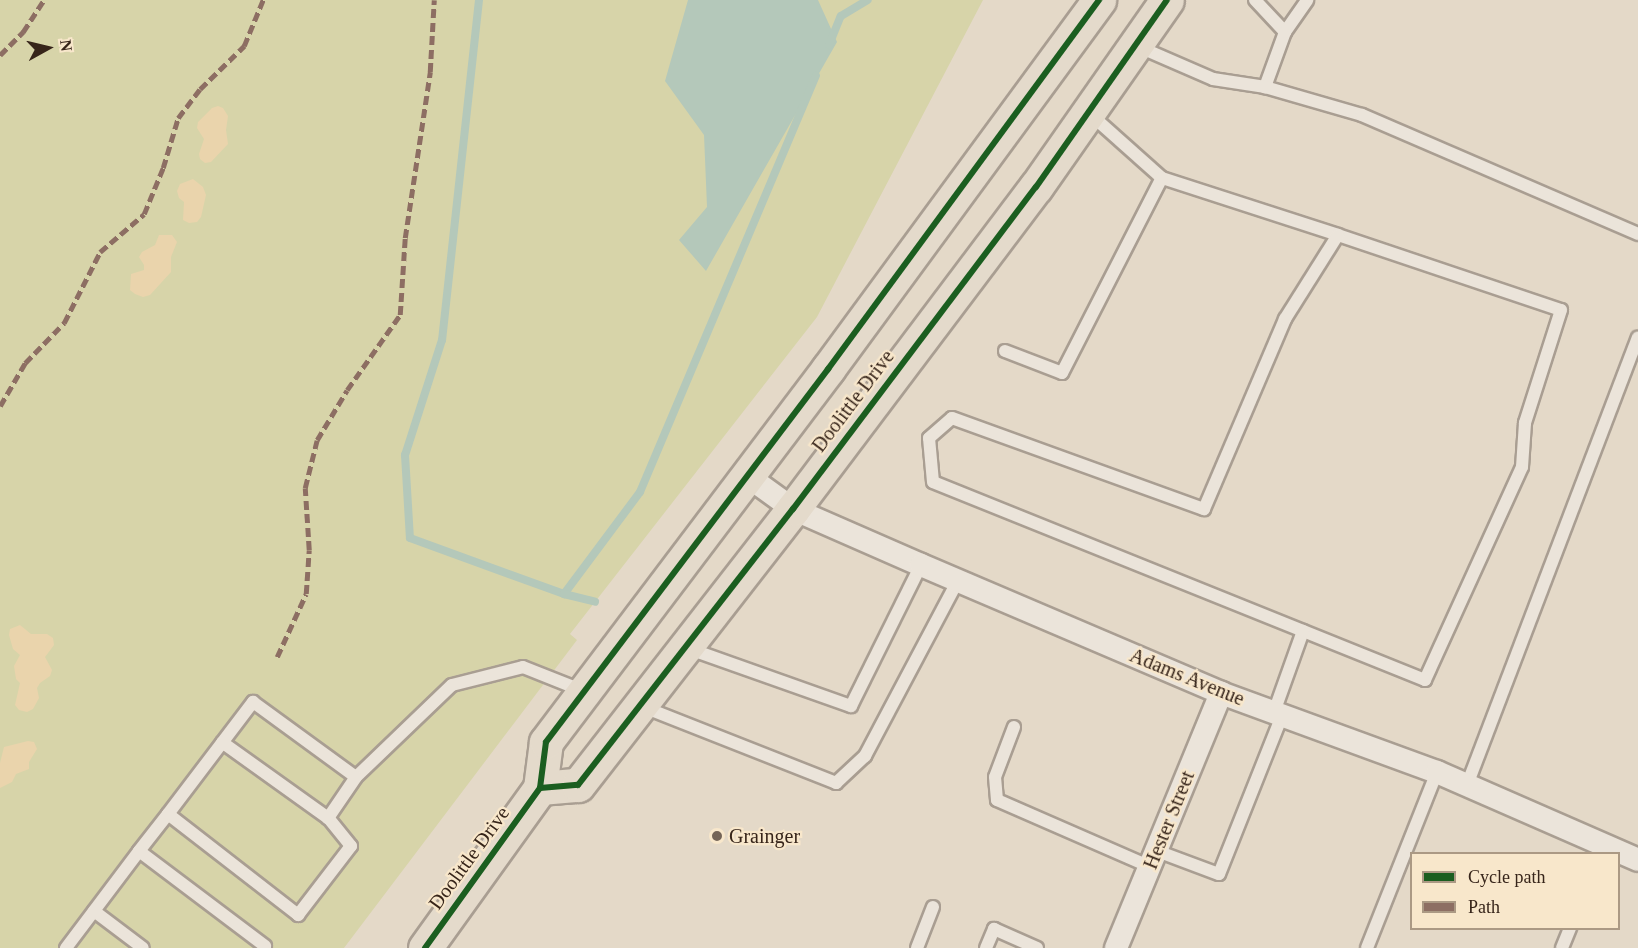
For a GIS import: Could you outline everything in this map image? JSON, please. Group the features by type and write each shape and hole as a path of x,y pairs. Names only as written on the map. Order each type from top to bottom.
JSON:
{"main road":[{"name":"Doolittle Drive","path":"425,948 540,788 546,742 828,369 1099,0"},
{"name":"Doolittle Drive","path":"540,788 578,785 793,510 1036,187 1167,0"}],"street":[{"name":"Adams Avenue","path":"746,476 793,510 1221,693 1437,772 1604,850"},
{"name":"Hester Street","path":"1116,948 1221,693"},
{"name":"Adams Avenue","path":"1620,855 1638,861"}],"lane":[{"path":"1255,0 1285,32"},
{"path":"1264,87 1285,32 1307,0"},
{"path":"1136,45 1213,79 1264,87 1362,115 1638,234"},
{"path":"1088,112 1161,178 1338,235 1561,310 1526,423 1522,467 1425,680 933,482 929,438 952,418 1204,509 1285,319 1338,235"},
{"path":"1005,351 1062,373 1161,178"},
{"path":"1467,785 1638,338"},
{"path":"686,647 851,706 921,565"},
{"path":"640,706 836,783 865,756 958,580"},
{"path":"1014,727 995,777 997,800 1153,859 1219,874 1278,714 1303,631"},
{"path":"328,818 356,777 452,685 523,667 584,691"},
{"path":"66,948 253,702 356,777"},
{"path":"168,814 298,915 351,846 328,818 222,742"},
{"path":"1367,948 1437,772"},
{"path":"139,851 265,946"},
{"path":"917,948 933,907"},
{"path":"94,910 143,948"},
{"path":"986,948 994,929 1036,948"},
{"path":"1562,948 1569,930"}],"shaded area":[{"path":"0,0 983,0 817,317 570,634 577,640 344,948 0,948"},
{"path":"688,0 818,0 837,42 706,271 679,240 707,207 704,135 665,81"}],"sand":[{"path":"218,106 223,108 228,116 226,130 228,144 211,162 205,163 200,159 199,154 204,139 197,128 198,122 212,108"},
{"path":"193,179 203,187 206,195 201,217 197,222 189,223 183,220 184,202 179,198 177,191 180,184"},
{"path":"159,235 172,235 177,242 171,257 171,272 150,295 143,297 130,290 131,274 144,270 139,257 142,252 155,245"},
{"path":"20,625 31,634 47,634 53,638 54,645 45,657 52,670 50,676 40,683 37,688 39,698 33,709 27,712 19,710 15,705 20,683 16,679 14,666 20,655 13,649 9,635 10,629"},
{"path":"28,741 34,742 37,749 29,762 29,769 16,774 12,782 0,788 0,763 4,747"}],"waterway":[{"path":"479,0 442,340 405,455 410,538 564,594 640,492 816,76"},
{"path":"829,45 841,16 868,0"},
{"path":"564,594 595,602"}],"marked path":[{"path":"0,55 23,32 44,0"},
{"path":"0,406 25,363 64,323 100,252 144,214 163,168 178,118 200,89 244,46 263,0"},
{"path":"277,657 306,594 309,550 305,488 317,440 347,390 400,315 405,238 430,72 434,0"}],"cycle path":[{"path":"425,948 540,788 546,742 828,369 1099,0"},
{"path":"540,788 578,785 793,509 1036,187 1167,0"}],"place":[{"name":"Grainger","path":"717,836"}]}
